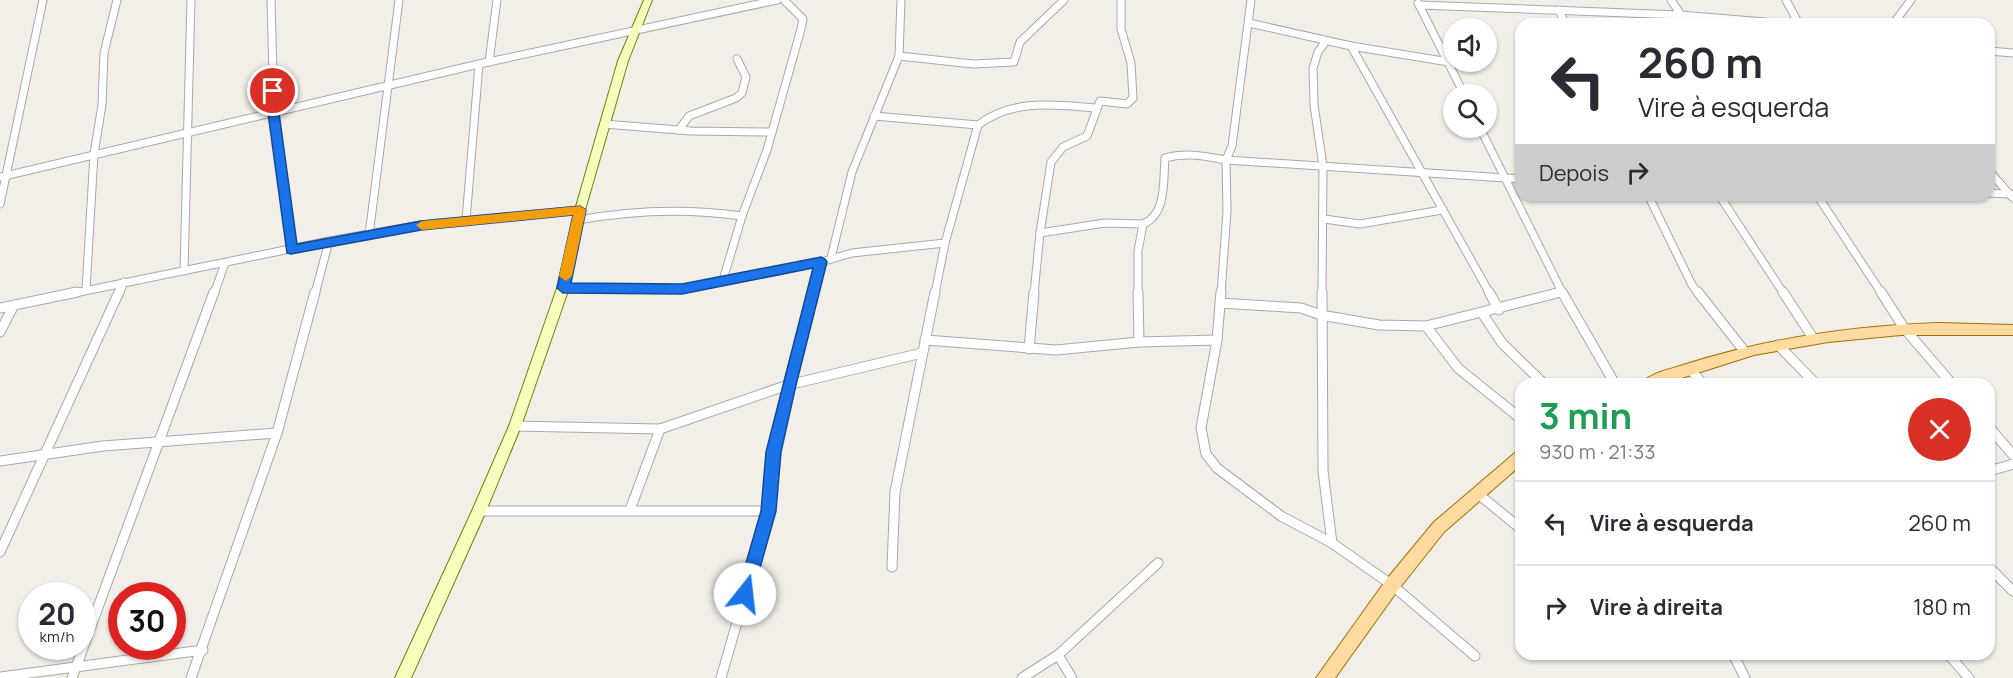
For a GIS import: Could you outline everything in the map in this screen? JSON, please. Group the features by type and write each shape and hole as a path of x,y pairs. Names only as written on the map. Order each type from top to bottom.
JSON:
{"main road":[{"path":"1665,378 1745,352 1813,338 1904,328 2013,330"},
{"path":"1325,678 1392,585 1439,526 1515,461"}],"street":[{"path":"0,204 2,177 43,0"},
{"path":"86,290 94,154 102,105 104,53 117,0"},
{"path":"184,271 191,0"},
{"path":"271,0 274,113 291,250"},
{"path":"369,235 386,86 399,0"},
{"path":"489,62 497,0"},
{"path":"403,678 515,426 563,288 579,215 604,124 635,31 648,0"},
{"path":"2,177 479,64 777,0"},
{"path":"723,280 742,216 772,132 803,19 784,0"},
{"path":"831,258 852,171 899,56 901,0"},
{"path":"899,56 1006,65 1014,62 1020,42 1064,0"},
{"path":"1029,349 1040,233 1051,162 1063,147 1087,136 1102,100 1127,104 1132,98 1131,63 1121,29 1121,0"},
{"path":"1251,0 1232,146 1226,160 1227,211 1217,340 1201,428 1206,454 1217,468 1281,516 1332,543 1392,585 1475,656"},
{"path":"1671,0 1682,18"},
{"path":"1786,0 1796,18"},
{"path":"1898,18 1911,0"},
{"path":"1443,50 1418,2 1495,3 1558,10 1716,18"},
{"path":"1558,10 1562,18"},
{"path":"1249,23 1326,41 1443,61"},
{"path":"1326,41 1318,52 1313,68 1314,105 1323,166 1321,315 1323,471 1332,543"},
{"path":"1352,46 1499,310"},
{"path":"1995,52 2013,53"},
{"path":"679,130 689,116 736,99 741,93 746,77 736,59"},
{"path":"466,220 479,64"},
{"path":"892,567 895,492 922,353 945,243 978,125 990,113 1024,105 1097,108"},
{"path":"874,116 978,125"},
{"path":"604,124 679,130 772,132"},
{"path":"1485,138 1515,200"},
{"path":"1040,233 1109,222 1143,224 1153,220 1160,210 1165,158 1179,154 1194,154 1226,160 1515,179"},
{"path":"1995,178 2011,196"},
{"path":"1995,194 2011,196"},
{"path":"1515,201 1562,292 1612,378"},
{"path":"1651,201 1692,285 1745,352"},
{"path":"1723,201 1813,338"},
{"path":"1821,201 1904,328 1947,378"},
{"path":"0,308 329,241 466,220 634,210 698,210 742,216"},
{"path":"1324,219 1360,224 1442,210"},
{"path":"1139,342 1138,251 1143,224"},
{"path":"191,678 203,650 277,433 329,241"},
{"path":"563,288 682,289 821,262 852,253 945,243"},
{"path":"721,678 769,511 774,452 821,262"},
{"path":"72,678 225,263"},
{"path":"0,552 124,282"},
{"path":"1220,303 1302,308 1321,315 1379,325 1426,326 1499,310 1562,292"},
{"path":"0,332 14,305"},
{"path":"1482,313 1490,329 1509,352 1537,378"},
{"path":"1426,326 1458,368 1515,414"},
{"path":"925,340 1056,350 1139,342 1217,340"},
{"path":"1778,345 1810,378"},
{"path":"515,426 660,429 789,385 922,353"},
{"path":"1690,369 1698,378"},
{"path":"630,510 660,429"},
{"path":"0,461 45,452 277,433"},
{"path":"1995,434 2013,455"},
{"path":"1995,469 2013,464"},
{"path":"1477,493 1515,524"},
{"path":"479,511 769,511"},
{"path":"1022,678 1058,656 1158,563"},
{"path":"1995,578 2013,591"},
{"path":"0,677 203,650"},
{"path":"1058,656 1072,678"},
{"path":"1736,660 1745,678"},
{"path":"1953,660 1969,678"}],"slow traffic":[{"path":"422,225 580,210 566,276"}],"route":[{"path":"273,91 291,250 421,225 580,210 563,288 682,289 821,262 774,452 769,511 745,594"}]}
